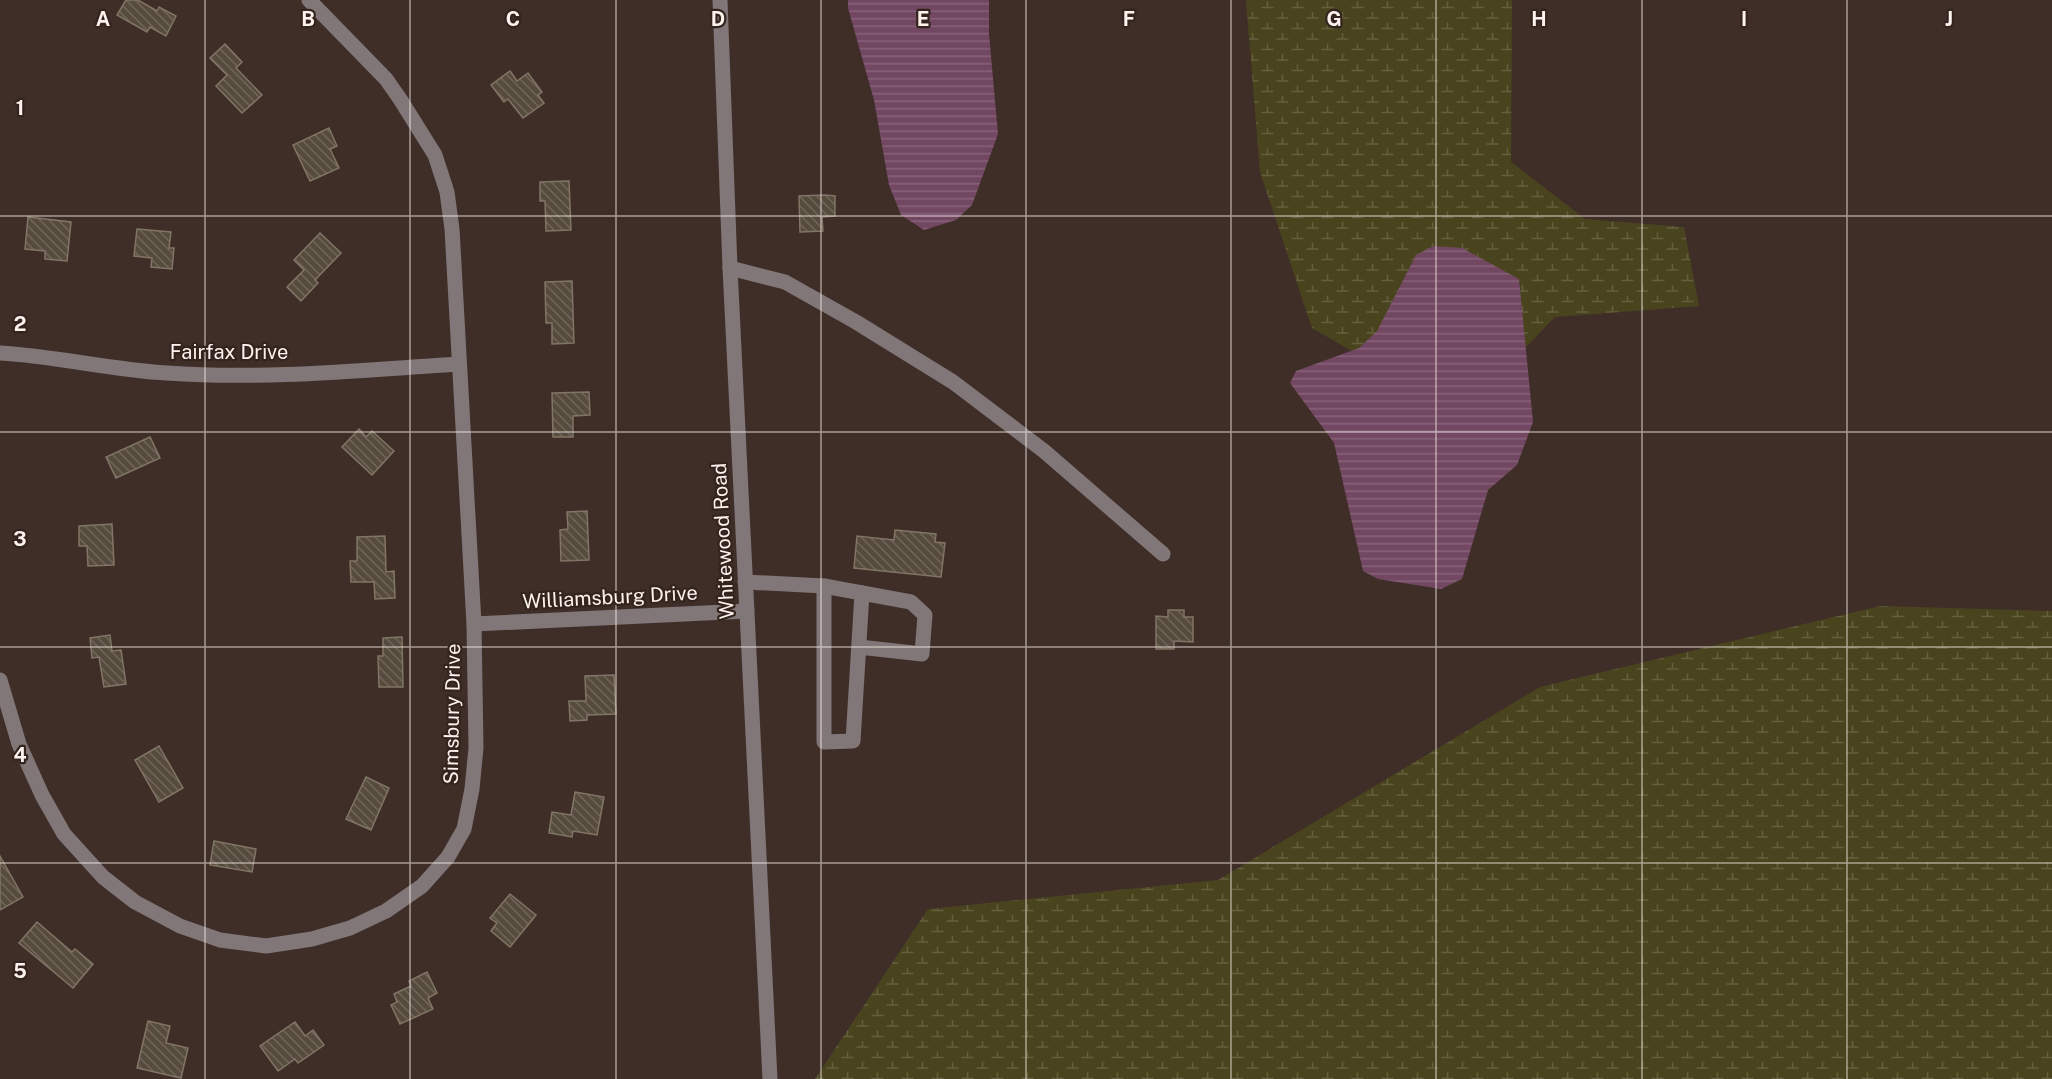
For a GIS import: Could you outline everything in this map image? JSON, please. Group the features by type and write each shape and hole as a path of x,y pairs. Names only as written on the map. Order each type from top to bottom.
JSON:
{"street":[{"name":"Simsbury Drive","path":"0,680 19,744 42,795 64,834 103,877 135,902 180,926 220,940 266,946 312,939 341,931 377,915 422,886 448,856 464,829 472,789 476,748 474,624 452,229 447,192 435,155 386,79 309,0"},
{"name":"Whitewood Road","path":"720,0 730,268 770,1079"},
{"path":"730,268 785,282 856,322 953,382 1044,451 1163,554"},
{"name":"Fairfax Drive","path":"0,353 32,354 128,370 243,376 459,364"},
{"path":"745,582 824,586 911,602 925,615 922,654 858,647"},
{"path":"824,586 824,742 853,741 862,593"},
{"name":"Williamsburg Drive","path":"474,624 747,611"}],"green space":[{"path":"1246,0 1512,0 1511,162 1585,219 1684,227 1699,306 1555,317 1461,414 1312,328 1260,172"},
{"path":"1880,606 2052,611 2052,1079 815,1079 928,909 1218,880 1540,687"}],"shaded area":[{"path":"848,0 989,0 989,34 998,134 972,205 956,220 924,230 901,215 889,185 874,100 848,8"},
{"path":"1433,246 1462,248 1519,279 1533,422 1517,465 1488,490 1462,579 1441,589 1378,579 1363,571 1334,443 1290,383 1296,371 1359,348 1377,331 1416,255"}],"building":[{"path":"126,0 138,0 157,11 159,7 176,16 166,36 150,27 147,32 117,15"},
{"path":"225,44 242,62 236,68 262,95 242,113 216,86 227,75 210,58"},
{"path":"510,71 517,81 528,73 542,92 538,95 544,103 523,118 508,99 504,102 491,85"},
{"path":"329,128 337,146 330,149 339,168 310,181 293,145"},
{"path":"569,181 571,230 546,231 545,201 540,201 540,182"},
{"path":"799,196 835,196 835,216 822,217 823,231 800,232"},
{"path":"28,217 71,222 67,261 45,259 45,251 25,249"},
{"path":"137,229 171,232 169,248 174,248 172,269 151,267 152,258 134,256"},
{"path":"320,233 341,253 315,280 318,283 301,301 287,287 304,270 294,260"},
{"path":"572,281 574,343 552,344 552,323 546,323 545,282"},
{"path":"589,392 590,415 573,416 573,437 553,437 552,393"},
{"path":"359,429 366,437 372,431 394,451 372,475 342,447"},
{"path":"150,437 160,458 116,478 106,457"},
{"path":"587,511 589,560 561,561 560,530 568,529 567,512"},
{"path":"112,524 114,565 88,566 87,546 79,546 79,526"},
{"path":"895,530 936,534 935,542 945,543 941,577 854,568 857,536 894,540"},
{"path":"385,536 386,572 394,571 395,598 375,599 374,582 351,582 350,561 357,561 357,537"},
{"path":"1168,610 1184,610 1184,617 1193,617 1193,642 1174,641 1174,649 1156,649 1156,616 1168,617"},
{"path":"110,635 112,651 121,650 126,684 104,687 99,657 92,658 90,638"},
{"path":"402,637 403,687 379,687 378,656 383,656 383,638"},
{"path":"614,675 616,714 587,715 587,720 570,721 569,701 586,701 585,676"},
{"path":"159,746 183,788 159,802 135,760"},
{"path":"366,777 389,788 371,830 346,819"},
{"path":"575,792 604,797 597,835 573,831 572,837 549,833 552,812 571,815"},
{"path":"214,841 256,849 252,872 210,865"},
{"path":"0,856 23,897 0,910"},
{"path":"510,894 536,915 510,947 491,931 497,923 490,918"},
{"path":"37,922 72,952 75,949 93,964 73,988 19,943"},
{"path":"427,972 437,993 428,998 433,1009 400,1024 391,1005 397,1002 394,994 411,986 409,981"},
{"path":"148,1021 170,1026 166,1043 188,1048 181,1078 137,1068"},
{"path":"295,1022 305,1036 313,1030 324,1045 298,1063 295,1059 278,1071 260,1046"}]}
